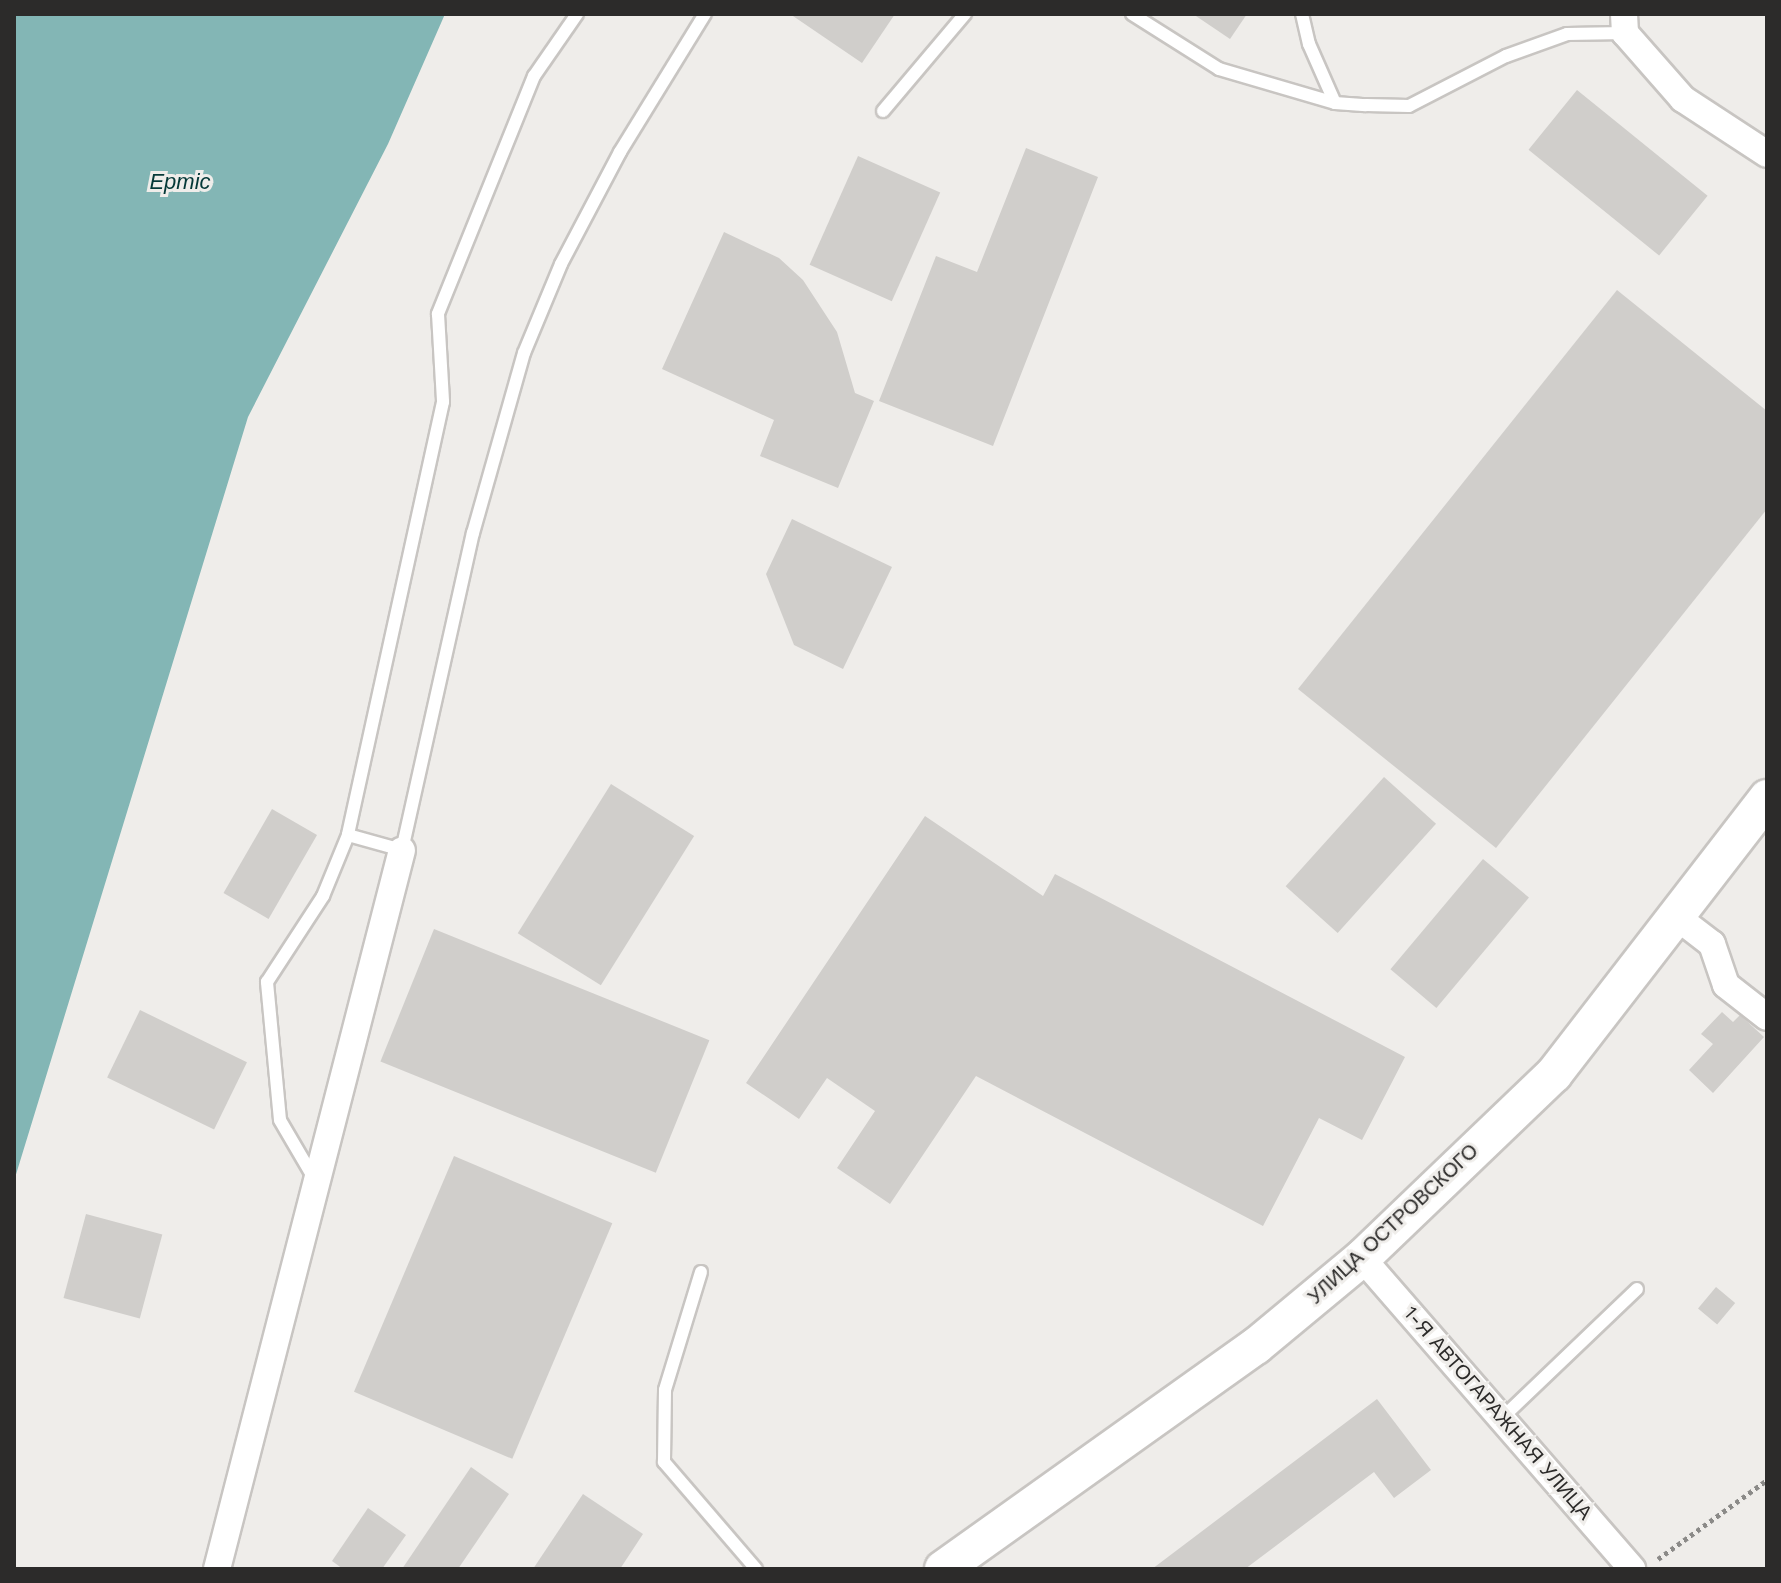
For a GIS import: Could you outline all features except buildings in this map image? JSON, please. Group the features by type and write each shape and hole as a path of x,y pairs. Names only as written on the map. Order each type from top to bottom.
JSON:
{"main road":[{"name":"УЛИЦА ОСТРОВСКОГО","path":"943,1569 1256,1346 1362,1258 1554,1074 1673,914 1767,798"}],"street":[{"path":"1625,24 1683,99 1767,154"},
{"path":"217,1569 402,850"},
{"path":"1673,914 1712,944 1726,985 1767,1017"},
{"name":"1-Я АВТОГАРАЖНАЯ УЛИЦА","path":"1362,1258 1632,1569"}],"lane":[{"path":"318,1186 280,1120 267,982 323,896 348,835 443,402 438,314 534,76 577,14"},
{"path":"348,835 402,850 473,533 524,353 561,264 620,152 705,14"},
{"path":"883,111 965,14"},
{"path":"1132,14 1219,69 1335,103 1409,106 1506,56 1567,34 1625,24"},
{"path":"1302,14 1309,44 1335,103"},
{"path":"701,1272 665,1390 664,1462 756,1569"},
{"path":"1501,1419 1637,1289"}],"path":[{"path":"1644,1569 1767,1480"}],"water":[{"name":"Ертіс","path":"14,14 445,14 388,144 248,417 14,1181"}]}
